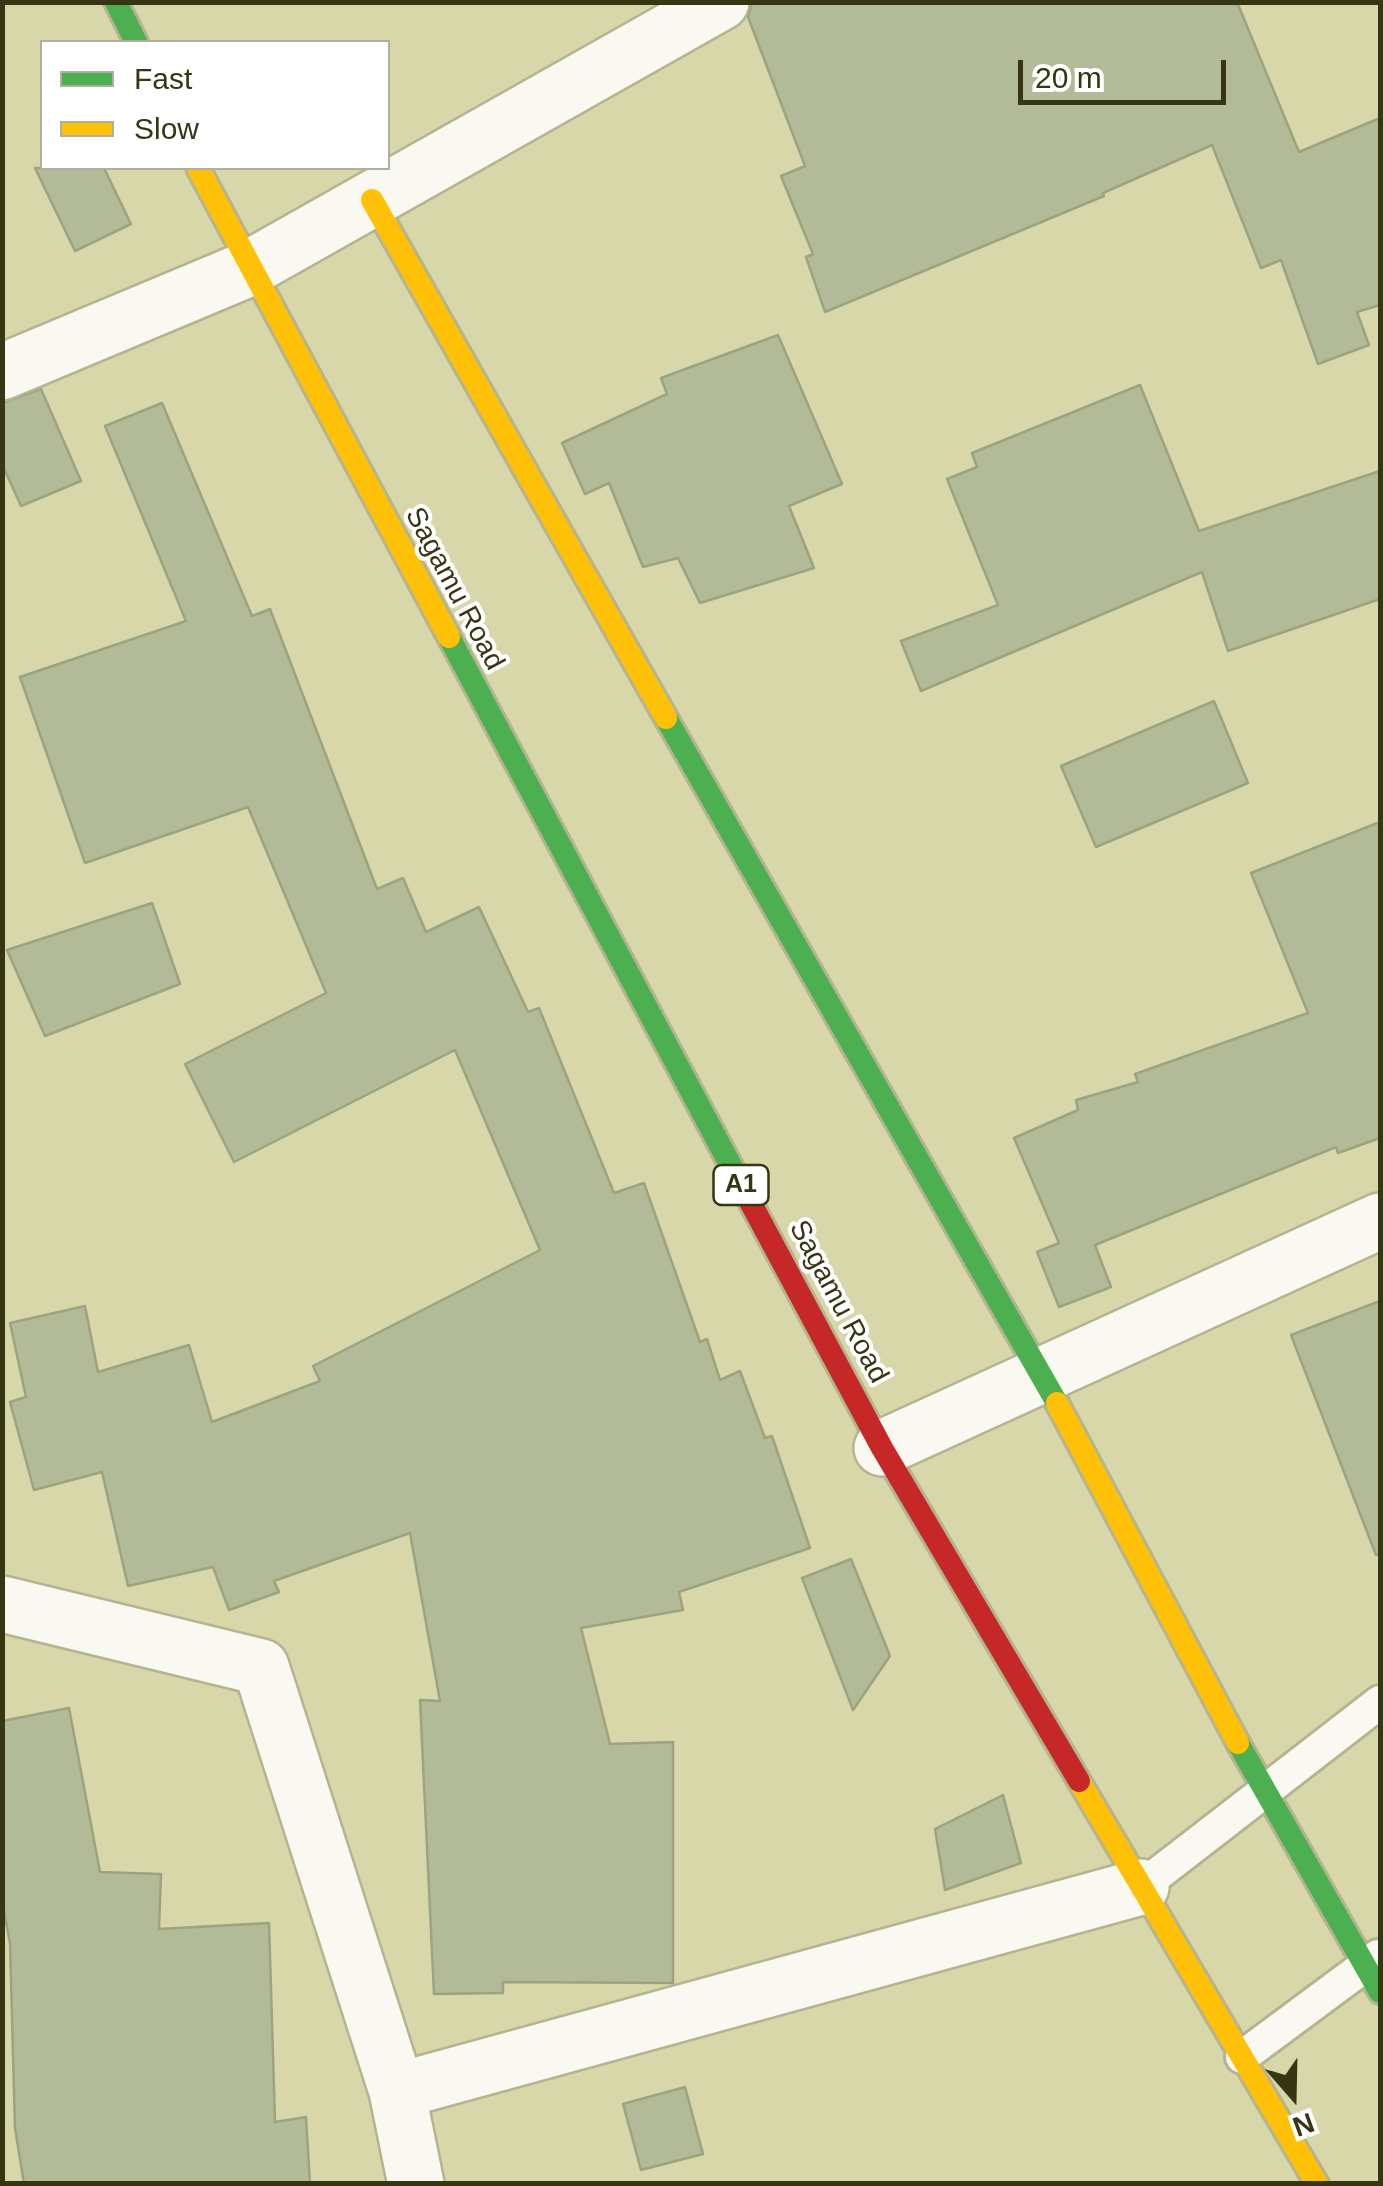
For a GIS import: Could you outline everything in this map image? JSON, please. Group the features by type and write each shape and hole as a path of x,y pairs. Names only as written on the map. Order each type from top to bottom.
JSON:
{"main road":[{"path":"116,2 135,40"},
{"name":"Sagamu Road","path":"199,170 248,269 882,1448 1317,2184"},
{"path":"372,200 949,1219 1042,1375 1264,1792 1376,1970"}],"street":[{"path":"2,372 248,269 721,2"},
{"path":"882,1448 1380,1221"},
{"path":"2,1604 261,1667 397,2091 416,2184"},
{"path":"397,2091 1141,1888"}],"lane":[{"path":"1141,1888 1380,1702"},
{"path":"1242,2058 1376,1970"}],"building":[{"path":"752,2 1237,2 1299,152 1380,118 1380,305 1357,312 1369,345 1318,364 1281,260 1261,268 1212,145 1103,193 1104,196 825,312 806,257 813,254 781,176 805,166 748,17"},
{"path":"35,168 105,170 131,224 75,251"},
{"path":"778,335 842,484 789,506 814,568 700,603 678,558 643,567 609,483 585,494 562,443 667,394 661,378"},
{"path":"1140,385 1199,531 1380,471 1380,599 1228,651 1202,572 921,691 901,641 998,605 947,479 977,467 972,453"},
{"path":"41,389 81,481 21,506 2,464 2,403"},
{"path":"162,403 252,616 270,609 377,889 403,878 426,932 479,907 528,1012 539,1008 614,1193 644,1183 700,1342 707,1339 720,1380 740,1371 765,1438 772,1436 810,1548 679,1592 683,1610 581,1628 610,1744 673,1742 673,1983 503,1982 503,1993 434,1994 420,1700 440,1701 410,1533 274,1581 279,1592 229,1610 213,1567 128,1586 102,1472 34,1490 10,1402 26,1397 10,1323 85,1306 98,1372 189,1345 212,1422 320,1381 313,1366 540,1250 455,1050 234,1162 185,1064 326,993 248,807 85,863 20,677 186,621 105,426"},
{"path":"1214,701 1248,783 1096,847 1061,766"},
{"path":"1380,822 1380,1138 1338,1153 1336,1147 1095,1245 1111,1287 1059,1307 1037,1252 1059,1243 1014,1138 1078,1110 1076,1100 1138,1082 1135,1074 1308,1013 1251,873"},
{"path":"152,903 180,984 45,1036 7,950"},
{"path":"1380,1301 1380,1554 1376,1555 1291,1335"},
{"path":"851,1559 890,1656 853,1710 802,1578"},
{"path":"69,1708 100,1872 161,1874 159,1929 269,1923 275,2122 306,2117 310,2184 24,2184 15,2128 10,1943 2,1901 2,1721"},
{"path":"1003,1795 1021,1863 945,1890 935,1829"},
{"path":"685,2087 703,2154 641,2170 623,2104"}],"traffic: fast":[{"path":"116,2 135,40"},
{"path":"449,637 747,1196"},
{"path":"666,718 1057,1403"},
{"path":"1238,1743 1380,1992"}],"traffic: slow":[{"path":"199,170 449,637"},
{"path":"372,200 666,718"},
{"path":"1057,1403 1238,1743"},
{"path":"1079,1781 1317,2184"}],"traffic: jam":[{"path":"747,1196 882,1448 1079,1781"}]}
